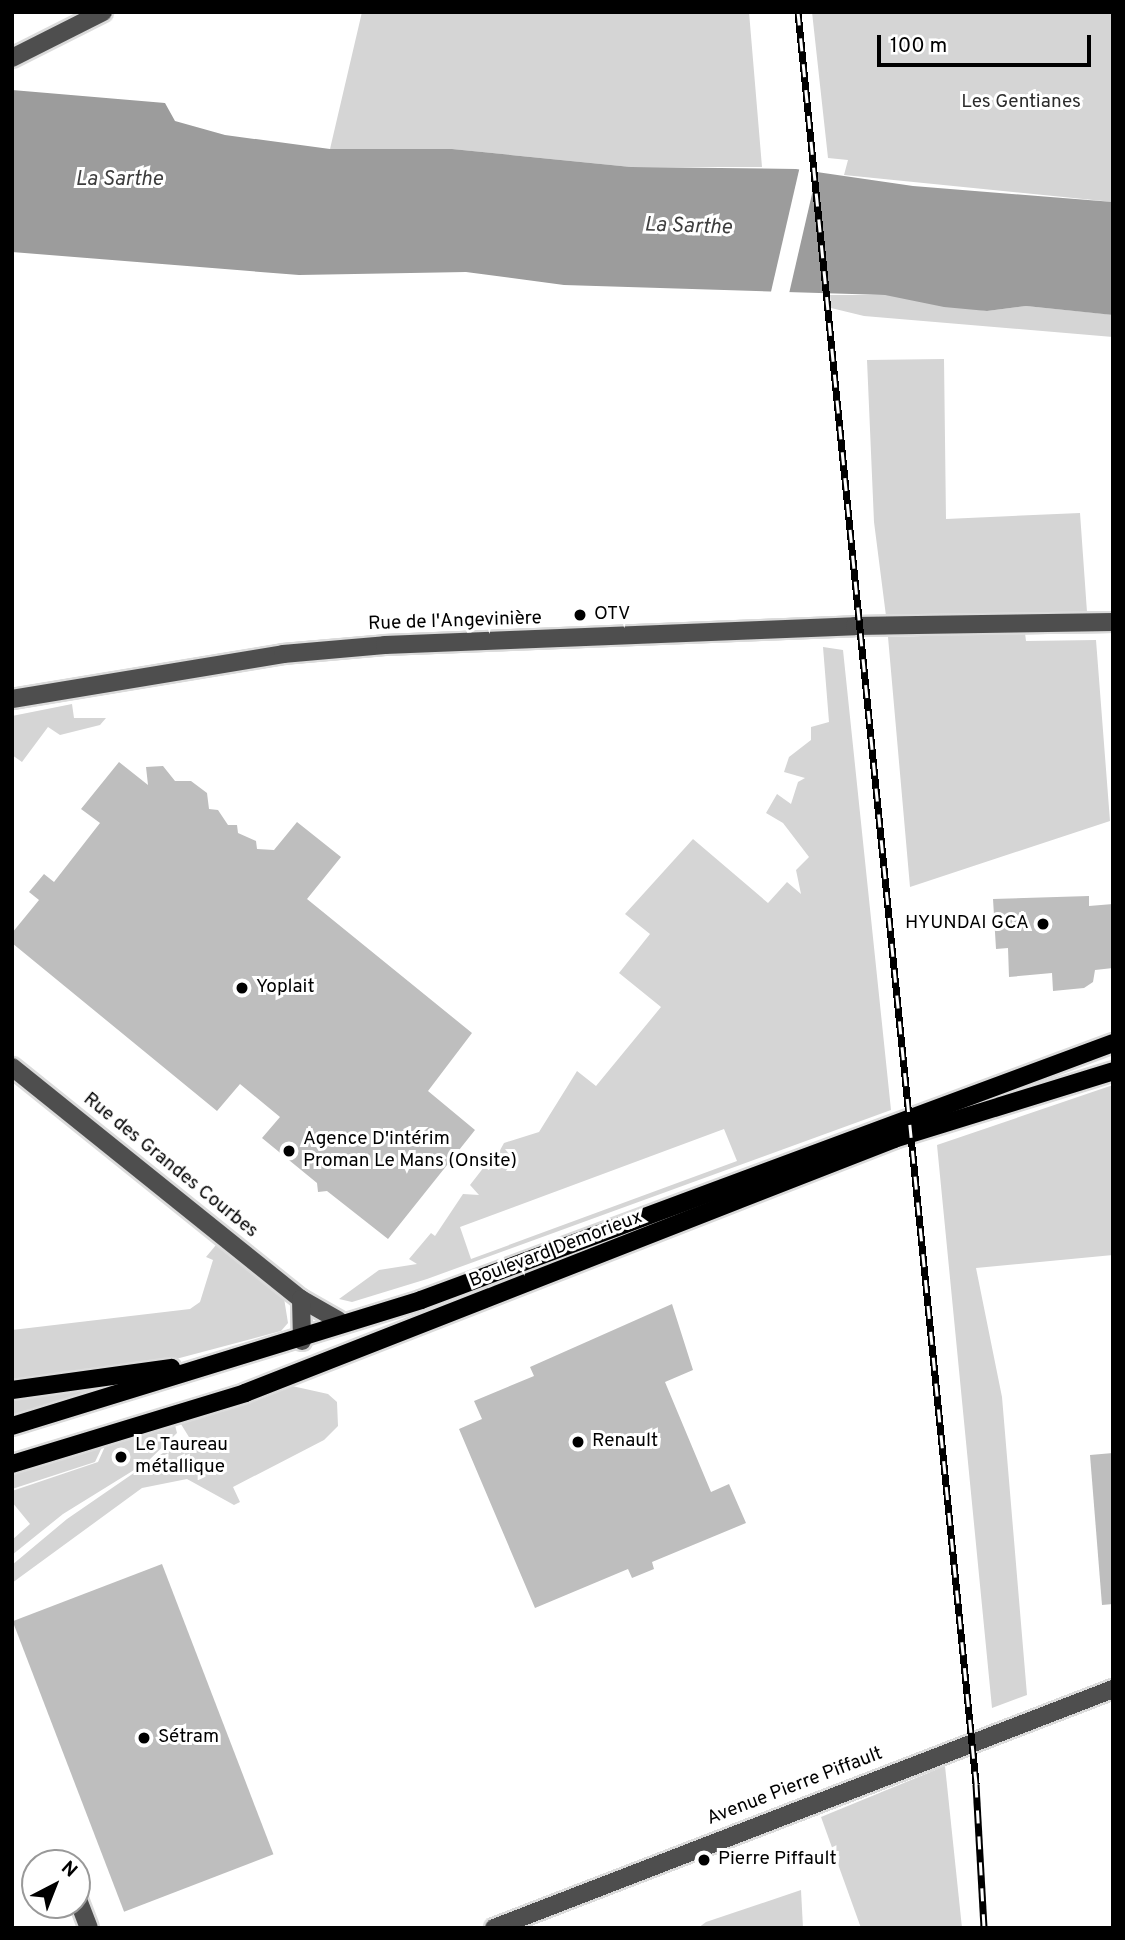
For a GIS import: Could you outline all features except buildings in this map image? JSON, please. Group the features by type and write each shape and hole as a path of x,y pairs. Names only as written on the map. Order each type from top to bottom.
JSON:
{"main road":[{"name":"Boulevard Demorieux","path":"12,1426 421,1300 1113,1043"},
{"name":"Boulevard Demorieux","path":"12,1464 245,1393 894,1139 1113,1071"},
{"path":"12,1390 134,1377 303,1336 338,1320 421,1300"}],"street":[{"path":"12,58 103,12"},
{"name":"Rue de l'Angevinière","path":"12,699 273,655 385,645 855,626 1113,622"},
{"name":"Rue des Grandes Courbes","path":"12,1067 301,1299 338,1320"},
{"path":"301,1299 303,1336"},
{"name":"Avenue Pierre Piffault","path":"494,1928 1113,1689"}],"green space":[{"path":"362,12 749,12 762,167 631,167 452,149 330,149"},
{"name":"Les Gentianes","path":"812,12 1113,12 1113,202 844,175 848,160 828,158"},
{"path":"830,295 893,295 987,311 1026,306 1113,315 1113,337 864,316 831,308"},
{"path":"944,359 946,519 1080,513 1087,612 886,616 874,522 867,360"},
{"path":"1025,633 1026,641 1096,640 1110,821 910,887 888,637"},
{"path":"823,647 843,650 891,1110 427,1279 352,1302 339,1299 379,1270 417,1264 409,1259 431,1233 435,1236 463,1194 479,1195 470,1185 484,1167 489,1170 504,1143 539,1132 577,1071 596,1086 661,1007 619,973 650,934 625,914 693,839 768,903 787,882 801,894 796,870 809,857 783,823 766,813 777,794 791,804 798,782 805,778 784,772 789,757 811,740 811,727 829,722","holes":["724,1129 737,1161 471,1259 460,1227"]},
{"path":"72,704 74,718 106,718 100,725 60,735 48,727 22,762 12,755 12,716"},
{"path":"1113,1085 1113,1255 976,1268 1002,1397 1027,1695 992,1708 937,1145"},
{"path":"216,1245 284,1298 288,1323 281,1331 157,1364 12,1382 12,1330 190,1309 200,1302 213,1260 206,1257"},
{"path":"159,1371 12,1426 12,1390"},
{"path":"274,1382 328,1394 337,1402 338,1426 324,1440 233,1487 240,1502 234,1505 187,1479 142,1488 12,1583 12,1565 67,1519 176,1444 184,1451 192,1442 176,1416"},
{"path":"174,1421 177,1433 147,1462 63,1514 12,1555 12,1540 30,1524 12,1502 12,1491 98,1462 107,1442"},
{"path":"103,1445 95,1462 12,1489 12,1464"},
{"path":"945,1766 962,1928 861,1928 821,1817"},
{"path":"801,1890 803,1928 698,1928 706,1922"}],"water":[{"name":"La Sarthe","path":"12,90 165,103 175,121 225,135 330,149 452,149 631,167 796,169 913,186 1113,202 1113,315 1026,306 987,311 944,307 885,295 564,285 466,272 299,275 12,252"}],"pier":[{"path":"800,166 818,170 788,298 771,294"}],"railway":[{"path":"798,12 976,1784 984,1928"}],"place":[{"name":"OTV","path":"580,615"},
{"name":"HYUNDAI GCA","path":"1043,924"},
{"name":"Yoplait","path":"242,988"},
{"name":"Agence D'intérim Proman Le Mans (Onsite)","path":"289,1151"},
{"name":"Renault","path":"578,1442"},
{"name":"Le Taureau métallique","path":"121,1457"},
{"name":"Sétram","path":"144,1738"},
{"name":"Pierre Piffault","path":"704,1860"}]}
